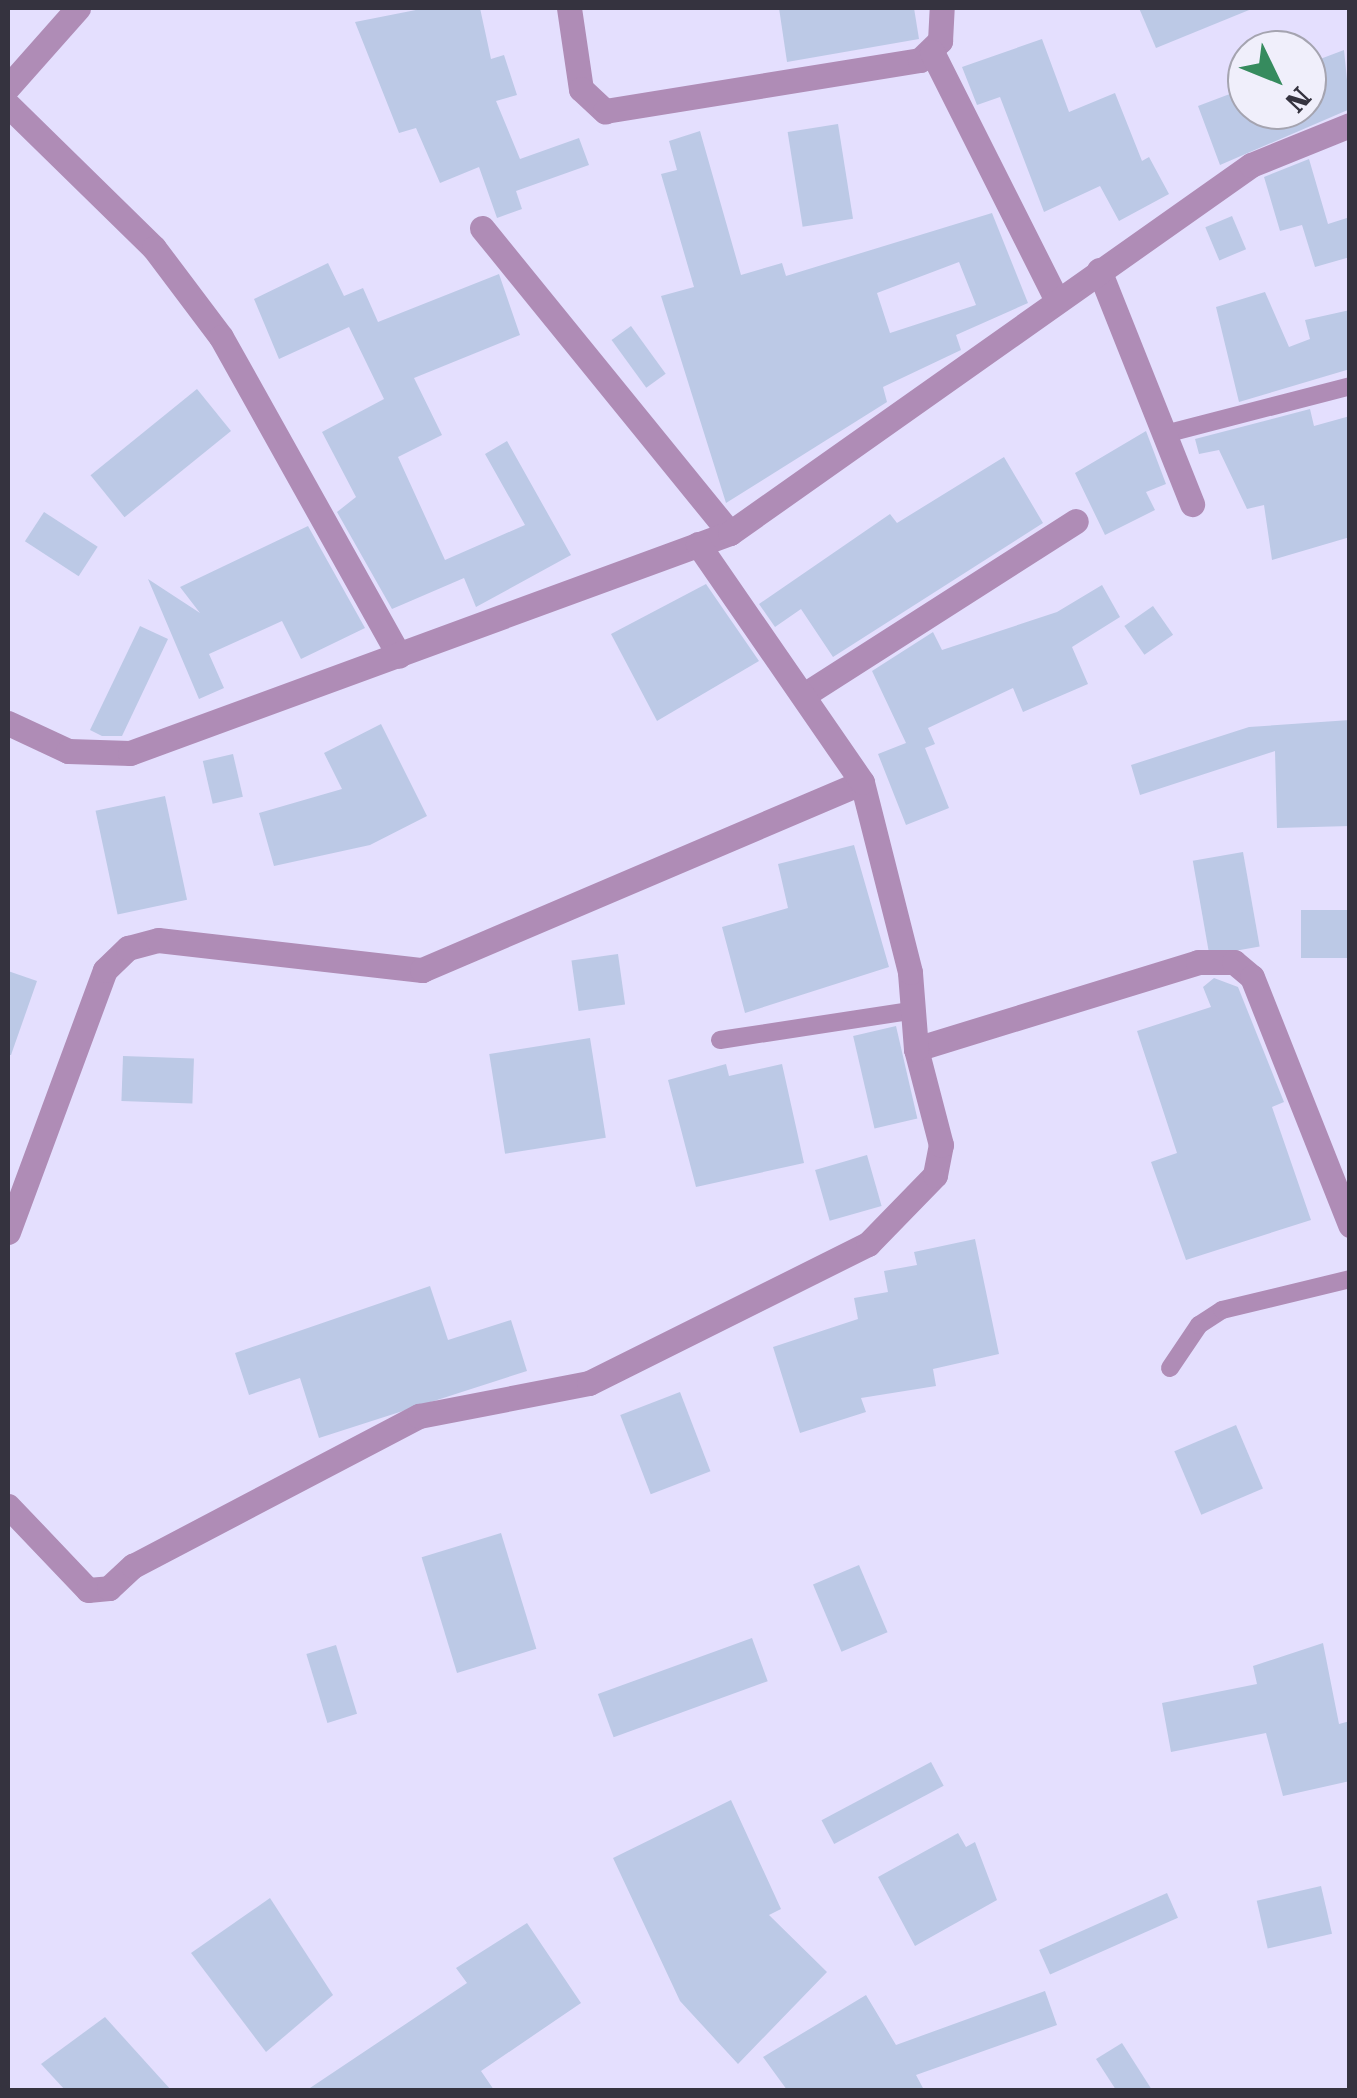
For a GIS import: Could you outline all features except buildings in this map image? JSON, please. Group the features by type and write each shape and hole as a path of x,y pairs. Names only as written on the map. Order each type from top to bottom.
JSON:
{"street":[{"path":"8,87 78,8"},
{"path":"570,8 581,89 605,111 902,66 932,52"},
{"path":"940,11 932,52 1057,300"},
{"path":"8,104 154,248 221,338 399,656"},
{"path":"8,723 68,751 130,753 730,533 1252,164 1350,125"},
{"path":"482,228 730,533"},
{"path":"1099,270 1192,504"},
{"path":"807,693 1076,522"},
{"path":"8,1506 88,1590 109,1588 133,1566 419,1416 590,1384 868,1244 934,1175 942,1145 916,1049 909,1011 910,972 862,782 807,693 698,544"},
{"path":"8,1232 106,970 128,948 158,940 422,970 862,782"},
{"path":"916,1049 1198,962 1234,962 1252,976 1350,1225"}],"lane":[{"path":"1164,434 1350,386"},
{"path":"720,1040 909,1011"},
{"path":"1170,1368 1198,1325 1222,1310 1350,1279"}]}
